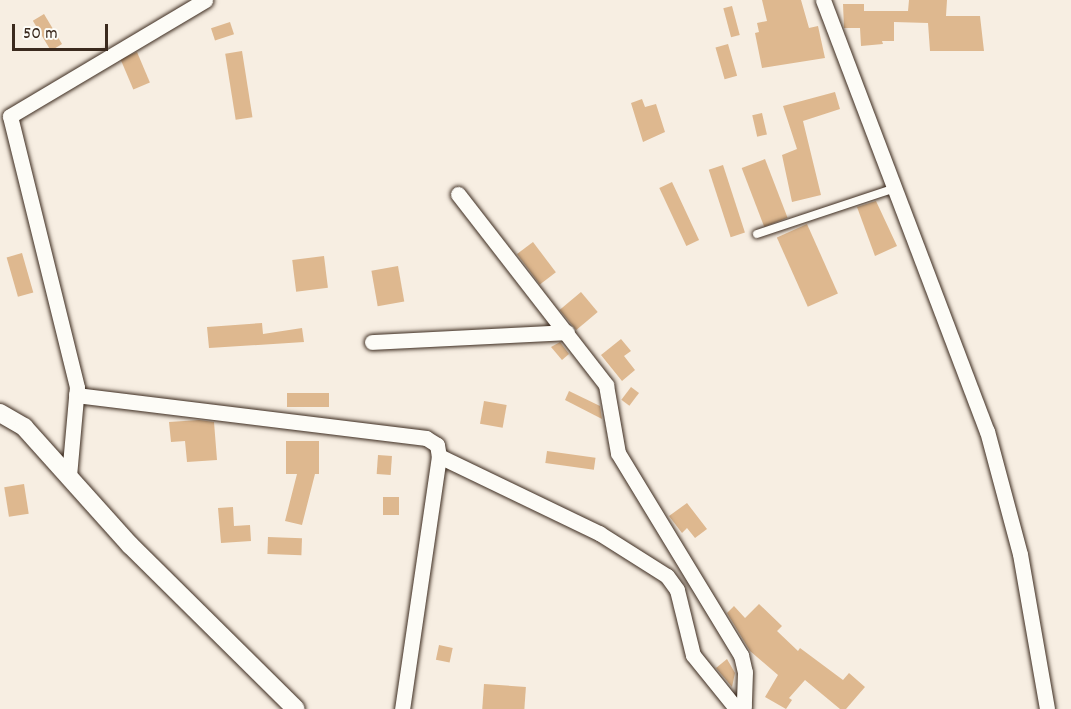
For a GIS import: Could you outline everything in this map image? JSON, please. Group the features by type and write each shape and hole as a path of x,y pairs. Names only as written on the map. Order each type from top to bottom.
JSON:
{"street":[{"path":"69,476 76,395 10,116 205,0"},
{"path":"823,0 987,430 1020,554 1047,709"},
{"path":"439,456 599,533 667,576 677,590 693,655 735,706 744,707 745,672 741,655 618,453 609,392 567,332 458,194"},
{"path":"372,342 567,332"},
{"path":"76,395 426,438 437,445 439,456 402,709"},
{"path":"0,413 24,427 130,544 296,709"}],"lane":[{"path":"757,234 896,188"}],"building":[{"path":"762,0 801,0 809,28 818,26 825,58 762,68 755,33 759,32 757,23 767,21"},
{"path":"909,0 947,0 946,16 980,16 984,51 930,51 928,23 894,22 894,41 861,46 860,28 844,28 843,4 864,4 864,11 908,11"},
{"path":"732,6 740,35 731,37 723,8"},
{"path":"44,14 62,44 51,51 33,21"},
{"path":"230,22 234,34 215,41 211,28"},
{"path":"728,44 737,76 725,79 716,48"},
{"path":"242,51 252,117 236,120 225,54"},
{"path":"137,52 150,82 133,89 120,59"},
{"path":"835,92 840,109 803,121 821,195 792,202 782,155 797,149 783,106"},
{"path":"642,99 645,107 656,104 665,132 643,142 631,103"},
{"path":"762,113 767,134 757,137 752,115"},
{"path":"765,159 788,218 764,227 742,168"},
{"path":"723,165 745,233 731,237 709,170"},
{"path":"672,182 699,240 686,246 659,188"},
{"path":"876,201 897,246 875,256 857,207"},
{"path":"807,224 838,293 808,307 777,237"},
{"path":"533,242 556,272 540,284 517,254"},
{"path":"22,253 33,292 18,297 7,257"},
{"path":"324,256 328,288 296,292 292,260"},
{"path":"398,266 404,301 378,306 371,271"},
{"path":"581,292 598,312 576,330 560,310"},
{"path":"262,323 263,334 302,328 304,342 209,348 207,327"},
{"path":"621,339 631,351 624,356 635,370 622,381 601,355"},
{"path":"560,342 569,354 562,360 551,347"},
{"path":"631,387 639,393 629,406 621,400"},
{"path":"569,391 600,406 602,419 565,400"},
{"path":"287,393 329,393 329,407 287,407"},
{"path":"484,401 507,405 503,428 480,424"},
{"path":"199,420 214,422 217,460 187,462 185,441 171,442 169,422"},
{"path":"286,441 319,441 319,474 315,474 302,525 285,521 297,474 286,474"},
{"path":"547,451 596,458 594,470 545,463"},
{"path":"378,455 392,456 391,475 377,474"},
{"path":"24,484 29,514 9,517 4,487"},
{"path":"383,497 399,497 399,515 383,515"},
{"path":"687,503 707,529 695,538 687,528 682,533 669,516"},
{"path":"233,507 234,526 250,525 251,541 221,543 218,508"},
{"path":"268,537 302,538 301,555 267,554"},
{"path":"759,604 782,626 777,631 798,651 800,648 843,680 849,673 865,687 846,709 840,709 805,680 789,698 792,700 786,709 765,697 778,675 750,651 727,613 734,606 745,618"},
{"path":"439,645 453,648 450,663 436,660"},
{"path":"727,659 735,673 732,687 716,668"},
{"path":"484,684 526,687 524,709 482,709"}]}
